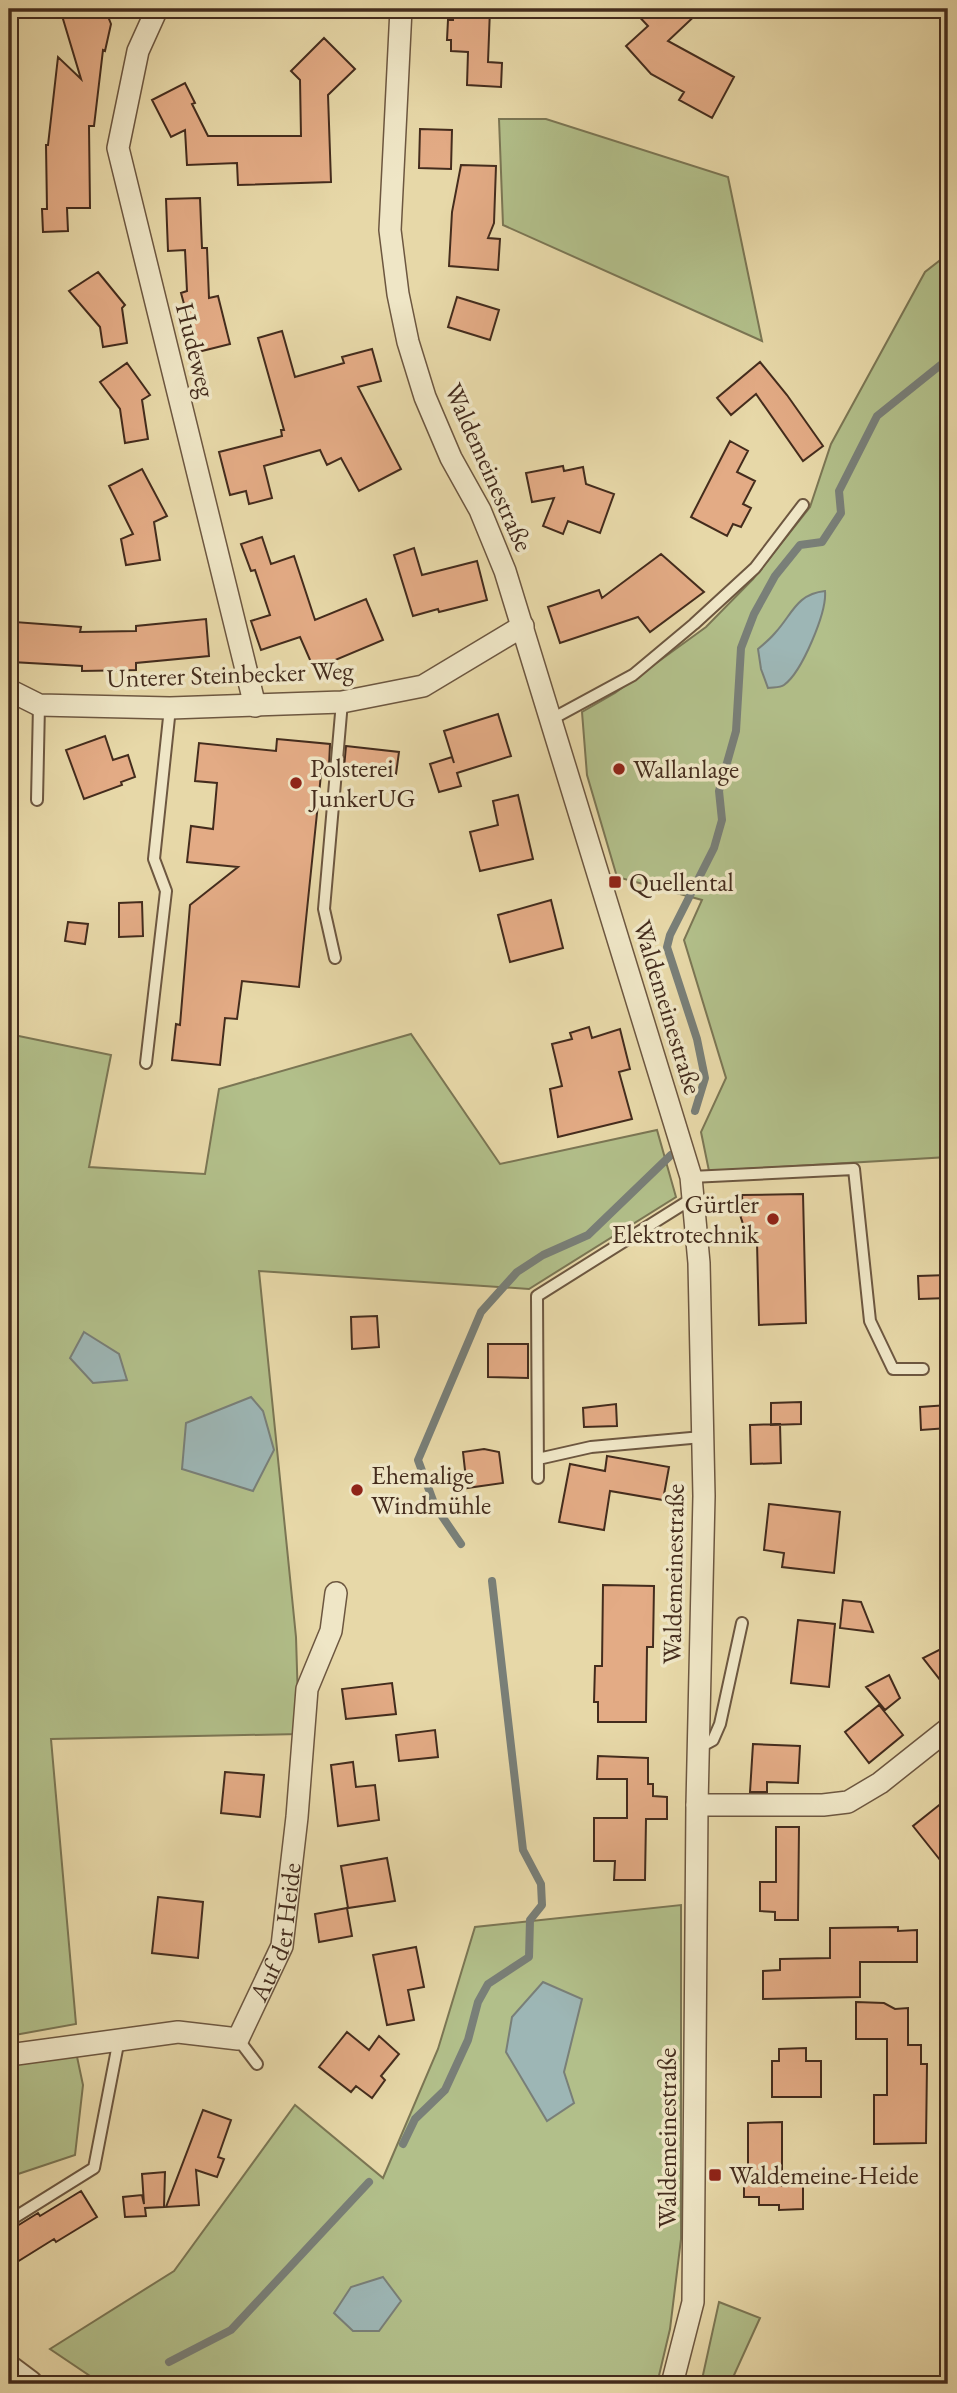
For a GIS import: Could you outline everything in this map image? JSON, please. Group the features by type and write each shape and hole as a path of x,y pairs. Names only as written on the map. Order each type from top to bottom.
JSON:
{"street":[{"name":"Hudeweg","path":"157,9 138,51 118,148 255,706"},
{"name":"Waldemeinestraße","path":"401,9 390,230 398,294 408,342 425,397 451,458 480,510 505,571 692,1187 699,1263 704,1496 697,1805 693,2302 673,2384"},
{"name":"Unterer Steinbecker Weg","path":"9,690 39,705 170,708 342,702 423,686 523,626"},
{"name":"Auf der Heide","path":"238,2039 282,1945 297,1817 307,1689 331,1631 336,1593"},
{"path":"697,1805 823,1805 848,1802 880,1783 948,1729"},
{"path":"9,2054 178,2032 238,2039"},
{"path":"9,2369 29,2384"}],"lane":[{"path":"550,720 633,675 694,624 755,568 803,505"},
{"path":"335,958 324,909 342,702"},
{"path":"37,800 39,705"},
{"path":"146,1063 166,891 154,859 170,708"},
{"path":"538,1478 537,1296 692,1187 854,1169 870,1321 893,1369 923,1369"},
{"path":"538,1459 591,1447 702,1437"},
{"path":"698,1749 713,1740 720,1724 742,1623"},
{"path":"9,2221 94,2168 119,2038"},
{"path":"238,2039 257,2064"}],"green space":[{"path":"499,119 546,119 728,177 762,341 503,225"},
{"path":"948,254 948,1157 709,1171 701,1132 726,1078 684,940 702,900 617,877 587,775 582,712 615,693 706,627 753,579 810,507 831,444 925,272"},
{"path":"9,1034 111,1055 89,1167 205,1174 219,1089 411,1034 500,1164 657,1130 676,1197 529,1289 259,1271 296,1637 299,1734 51,1739 76,2024 9,2036"},
{"path":"681,1905 681,2239 670,2329 657,2384 102,2384 50,2349 174,2271 295,2105 383,2178 438,2049 475,1927"},
{"path":"76,2052 83,2085 75,2155 9,2177 9,2064"},
{"path":"719,2302 760,2318 730,2384 701,2384"}],"water":[{"path":"825,591 818,627 798,668 784,685 768,688 758,649 801,601 807,596"},
{"path":"84,1332 119,1354 127,1380 93,1383 70,1358"},
{"path":"251,1397 263,1411 274,1450 253,1491 182,1469 186,1423"},
{"path":"543,1982 582,1999 564,2072 574,2103 547,2121 506,2052 512,2017"},
{"path":"383,2277 401,2301 379,2331 353,2331 334,2313 351,2287"}],"building":[{"path":"60,9 105,9 111,24 105,51 103,50 94,126 89,126 90,208 67,208 68,231 43,232 42,209 47,209 46,145 58,57 81,79"},
{"path":"453,9 490,9 488,62 502,63 501,87 467,85 468,52 451,51 451,40 447,40 448,20 453,20"},
{"path":"632,9 702,9 668,41 734,77 712,118 679,100 684,92 651,74 626,46 648,26"},
{"path":"324,38 355,69 328,95 331,182 238,185 237,163 187,165 185,130 171,137 152,100 185,83 208,136 301,136 300,80 291,71"},
{"path":"420,129 452,130 451,169 419,168"},
{"path":"461,165 496,166 494,223 488,238 500,239 498,270 449,266 452,212"},
{"path":"200,198 202,248 207,248 209,298 218,296 230,344 194,353 182,305 181,293 187,291 185,250 168,251 166,199"},
{"path":"98,272 125,305 122,308 127,343 103,347 100,327 69,291"},
{"path":"457,297 499,310 490,340 448,327"},
{"path":"282,331 295,377 344,363 342,357 372,349 381,381 358,387 401,469 359,491 341,458 327,465 320,450 264,466 272,498 249,504 246,491 230,495 219,452 282,436 281,430 284,430 258,338"},
{"path":"760,362 823,446 803,461 756,394 731,415 717,398"},
{"path":"127,363 150,395 142,400 148,439 125,443 120,409 100,382"},
{"path":"730,441 748,451 737,472 755,481 743,504 751,508 741,527 733,524 727,536 691,517"},
{"path":"563,466 564,471 583,467 586,484 614,494 600,533 568,521 563,534 543,526 554,498 532,502 526,473"},
{"path":"142,469 167,516 154,522 160,560 126,565 121,539 133,534 109,486"},
{"path":"262,537 271,564 294,556 315,620 366,599 383,640 314,669 300,637 261,650 251,621 270,615 255,570 251,571 241,544"},
{"path":"414,548 422,575 477,561 487,600 413,616 394,555"},
{"path":"661,554 704,592 650,632 638,617 560,643 548,607 599,590 602,598"},
{"path":"206,619 209,656 136,663 136,670 82,671 82,666 12,662 15,622 81,627 80,632 136,631 136,626"},
{"path":"498,714 511,756 457,773 461,786 439,792 430,764 452,757 454,763 444,731"},
{"path":"105,736 113,760 128,755 135,777 121,782 122,785 84,799 66,750"},
{"path":"277,739 330,744 329,766 322,765 299,987 242,981 237,1019 225,1018 220,1065 172,1060 176,1024 180,1025 190,905 238,867 187,862 191,826 213,829 217,783 195,781 199,743 276,751"},
{"path":"346,746 399,752 396,774 344,768"},
{"path":"518,795 533,859 480,871 470,832 498,825 493,801"},
{"path":"551,900 563,948 510,962 498,915"},
{"path":"142,902 143,936 119,937 119,903"},
{"path":"68,922 88,924 85,944 65,941"},
{"path":"589,1027 592,1038 620,1029 630,1069 619,1072 632,1119 558,1137 550,1089 562,1086 552,1044 572,1039 570,1033"},
{"path":"803,1194 806,1323 759,1325 757,1242 743,1243 740,1215 743,1214 742,1195"},
{"path":"948,1275 948,1298 919,1299 918,1276"},
{"path":"377,1316 379,1347 352,1349 351,1317"},
{"path":"488,1344 528,1344 528,1378 488,1377"},
{"path":"801,1402 801,1424 771,1425 771,1403"},
{"path":"616,1404 617,1426 584,1427 583,1408"},
{"path":"948,1405 948,1428 921,1430 920,1407"},
{"path":"780,1424 781,1463 751,1464 750,1425"},
{"path":"484,1449 499,1452 503,1483 467,1488 463,1452"},
{"path":"607,1456 669,1467 663,1500 610,1491 604,1530 559,1522 570,1464 605,1471"},
{"path":"769,1504 840,1512 834,1573 782,1567 784,1553 764,1550"},
{"path":"603,1585 654,1586 653,1647 647,1647 646,1722 598,1722 598,1702 594,1702 595,1666 602,1666"},
{"path":"843,1600 861,1602 873,1632 840,1628"},
{"path":"798,1620 835,1624 829,1687 791,1683"},
{"path":"941,1649 948,1658 948,1690 923,1658"},
{"path":"889,1675 900,1698 885,1710 866,1687"},
{"path":"392,1683 396,1714 346,1719 342,1689"},
{"path":"879,1705 903,1735 869,1763 845,1732"},
{"path":"435,1730 438,1757 399,1761 396,1735"},
{"path":"753,1744 800,1746 798,1783 767,1782 767,1792 750,1792"},
{"path":"598,1756 648,1758 648,1784 653,1784 653,1796 667,1797 667,1819 646,1819 645,1880 614,1880 615,1861 594,1861 594,1818 627,1818 627,1779 597,1779"},
{"path":"353,1762 356,1787 375,1785 379,1820 338,1826 331,1765"},
{"path":"225,1772 264,1775 260,1817 221,1813"},
{"path":"948,1798 948,1870 913,1826"},
{"path":"776,1827 799,1827 798,1920 775,1920 775,1912 760,1911 760,1882 776,1882"},
{"path":"387,1858 395,1901 348,1908 341,1866"},
{"path":"158,1897 203,1902 198,1958 152,1953"},
{"path":"347,1908 352,1936 319,1942 315,1914"},
{"path":"898,1927 898,1931 917,1930 917,1962 860,1962 860,1997 763,1999 763,1971 780,1970 780,1959 830,1958 830,1928"},
{"path":"416,1947 424,1987 408,1990 414,2020 387,2025 373,1955"},
{"path":"856,2002 884,2003 895,2009 908,2008 908,2045 921,2045 921,2064 927,2064 926,2143 874,2144 874,2095 887,2095 887,2039 856,2039"},
{"path":"347,2032 369,2050 379,2036 399,2054 381,2076 385,2080 372,2098 356,2086 351,2092 319,2067"},
{"path":"806,2048 806,2061 821,2061 821,2097 772,2097 772,2061 779,2061 779,2049"},
{"path":"203,2110 231,2120 218,2157 224,2159 217,2177 196,2170 199,2205 166,2207"},
{"path":"782,2122 782,2186 803,2185 803,2209 779,2210 779,2205 759,2205 759,2197 744,2197 744,2166 748,2165 748,2123"},
{"path":"165,2172 164,2207 145,2208 146,2216 125,2217 123,2197 142,2195 144,2204 142,2174"},
{"path":"81,2191 97,2217 56,2242 54,2239 9,2267 9,2231"}],"waterway":[{"path":"695,1111 705,1078 697,1039 667,947 670,935 714,848 722,820 719,791 736,731 741,648 754,614 775,576 800,545 822,542 841,513 839,491 877,416 948,359"},
{"path":"461,1544 435,1506 418,1460 481,1312 517,1272 543,1255 588,1235 671,1155"},
{"path":"403,2144 415,2119 445,2090 468,2040 478,2002 488,1984 529,1957 530,1920 542,1905 541,1884 523,1850 492,1581"},
{"path":"169,2362 231,2330 369,2182"}],"place":[{"name":"Wallanlage","path":"619,769"},
{"name":"Polsterei JunkerUG","path":"296,783"},
{"name":"Quellental","path":"615,882"},
{"name":"Gürtler Elektrotechnik","path":"773,1219"},
{"name":"Ehemalige Windmühle","path":"357,1490"},
{"name":"Waldemeine-Heide","path":"715,2175"}]}
